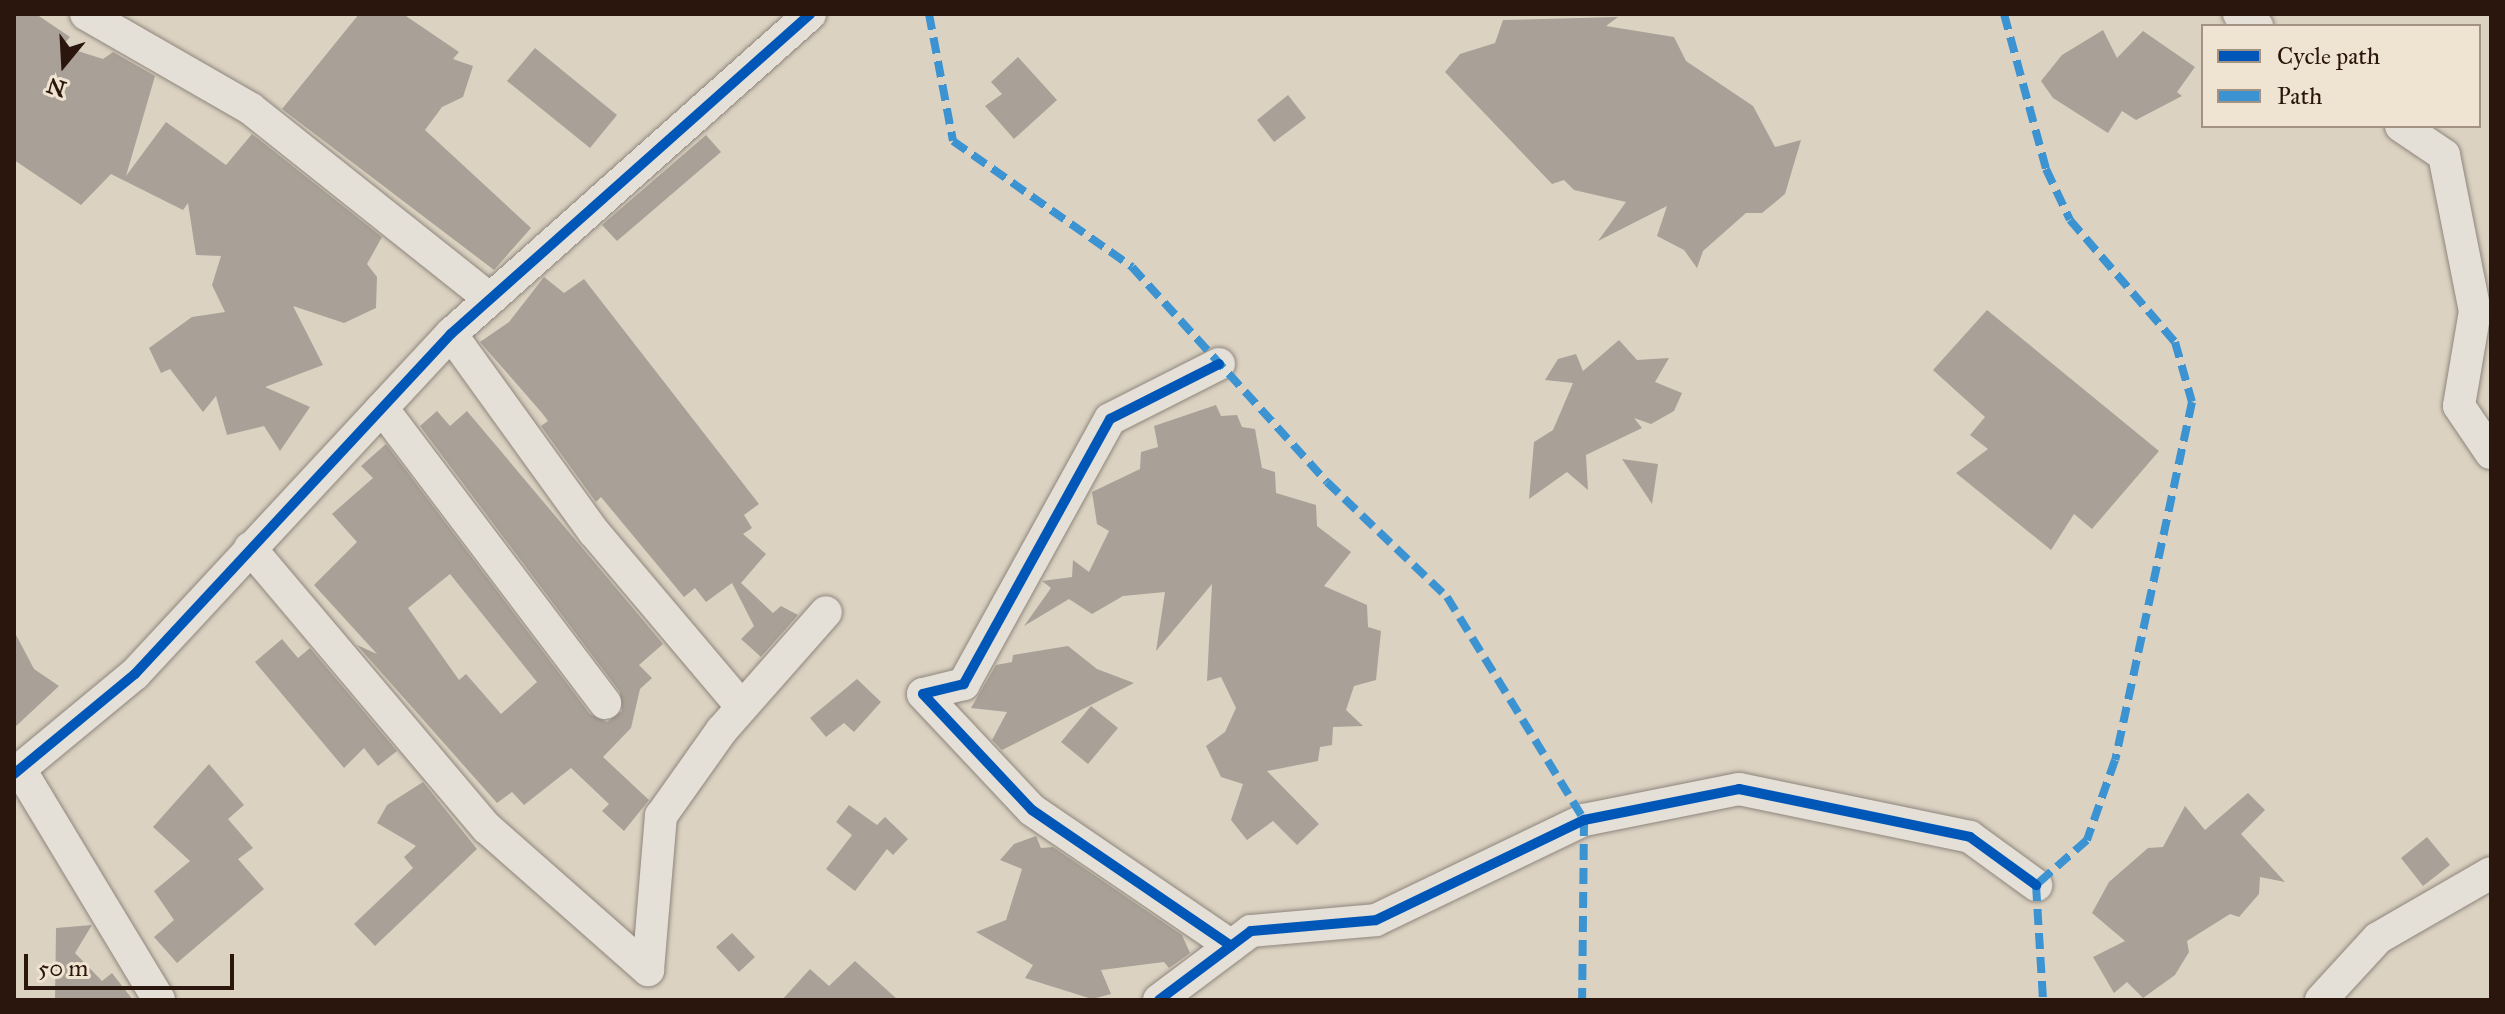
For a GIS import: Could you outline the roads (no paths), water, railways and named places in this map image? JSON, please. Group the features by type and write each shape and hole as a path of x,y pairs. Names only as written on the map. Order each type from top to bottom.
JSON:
{"street":[{"path":"86,14 251,109 490,299"},
{"path":"159,1000 18,772 135,674 451,334 810,14"},
{"path":"2404,128 2444,155 2475,311 2459,406 2491,453"},
{"path":"451,334 594,532 742,707"},
{"path":"1219,364 1110,419 964,684 923,694 1032,810 1231,946"},
{"path":"382,408 605,703"},
{"path":"250,548 487,828 648,970 661,816 742,707 826,612"},
{"path":"1159,1000 1251,931 1376,920 1584,820 1739,789 1970,837 2036,885"},
{"path":"2321,1000 2378,938 2491,873"}]}
